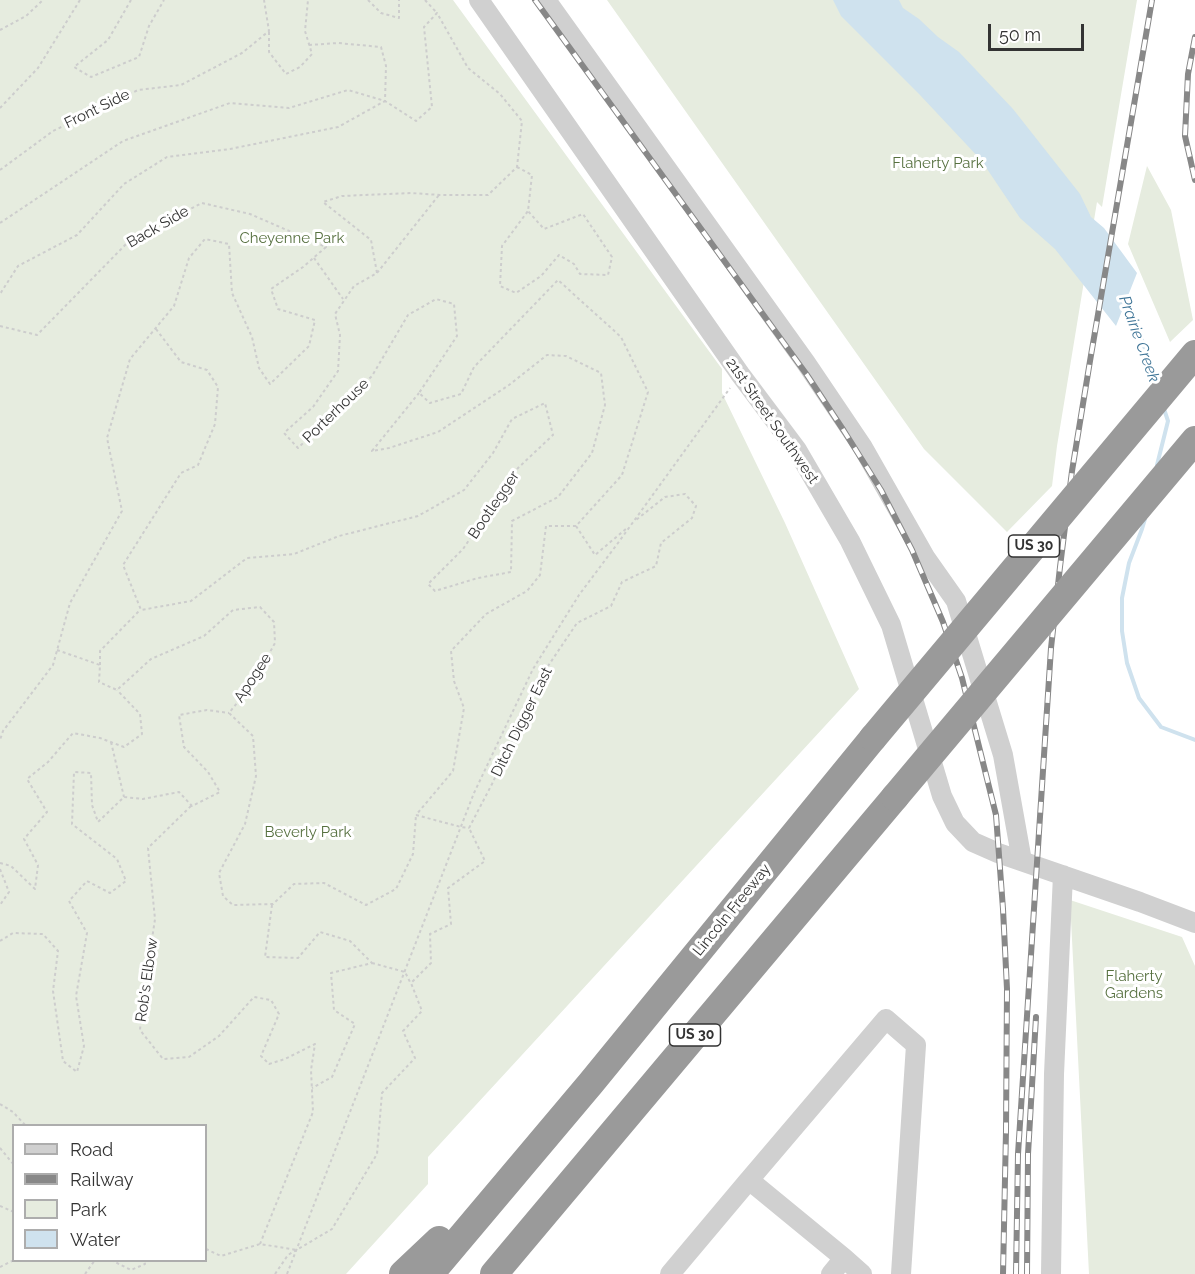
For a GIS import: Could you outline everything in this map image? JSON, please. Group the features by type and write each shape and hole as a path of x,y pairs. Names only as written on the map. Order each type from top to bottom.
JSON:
{"highway":[{"name":"Lincoln Freeway","path":"591,1083 873,738 1195,354"},
{"name":"US 30","path":"494,1274 1195,440"},
{"name":"US 30","path":"430,1274 591,1083"},
{"path":"403,1274 444,1235 525,1145 591,1083"},
{"path":"505,1274 569,1185"}],"street":[{"name":"21st Street Southwest","path":"479,0 740,374 797,450 850,541 891,625 942,796 955,823 973,842 1195,923"},
{"path":"546,0 818,381 862,446 924,557 956,601 1003,755 1022,861"},
{"path":"1051,1274 1054,1074 1064,875"},
{"path":"670,1274 886,1019 916,1045 901,1274"},
{"path":"750,1180 862,1274"},
{"path":"831,1274 844,1258"}],"path":[{"path":"0,30 26,16 43,0"},
{"path":"0,108 38,68 80,0"},
{"name":"Front Side","path":"131,0 108,40 74,67 91,77 139,57 149,26 164,0"},
{"path":"264,0 269,52 286,74 300,67 312,54 304,31 308,0"},
{"path":"368,0 381,13 399,18 399,0"},
{"path":"377,273 371,240 323,202 342,196 411,193 488,195 517,167 522,121 500,94 468,68 437,13 425,0"},
{"path":"0,223 123,141 230,103 289,108 348,90 385,102 416,121 432,107 424,27 437,13"},
{"name":"Front Side","path":"0,170 53,131 138,90 181,85 242,53 268,31"},
{"path":"309,45 338,43 381,47 386,66 385,102"},
{"path":"0,294 18,266 77,235 124,184 167,157 230,149 338,127 385,102"},
{"path":"517,167 532,175 528,211 502,246 500,286 516,293 541,276 559,255 574,264 580,274 608,275 612,257 583,214 544,229 528,211"},
{"path":"0,740 3,731 53,665 70,603 122,511 107,438 130,359 174,306 189,258 205,239 229,244 232,293 252,337 259,368 270,384 309,346 315,320 278,309 271,289 314,258 344,301 354,286 377,273 440,195"},
{"name":"Back Side","path":"0,326 37,335 130,240 202,203 250,214 326,247 314,258"},
{"path":"275,1274 288,1255 332,1229 377,1154 382,1093 415,1058 403,1031 422,1011 405,972 372,963 350,941 320,932 298,958 265,957 273,904 294,884 324,883 366,905 396,889 412,854 416,815 453,771 464,708 454,681 451,651 486,615 527,591 540,575 546,526 576,526 622,475 648,392 621,337 558,280 474,367 461,394 430,403 419,393"},
{"name":"Porterhouse","path":"344,301 335,314 340,335 338,371 313,407 284,433 298,448 372,376 408,315 436,299 454,304 457,336 419,393"},
{"path":"0,863 11,866 35,889 38,865 24,838 47,812 27,779 48,762 73,733 100,738 124,747 142,734 140,714 117,690 99,682 100,651 141,610 123,565 181,473 198,465 215,424 218,387 207,370 182,362 156,328"},
{"name":"Bootlegger","path":"141,610 191,601 247,558 294,554 339,536 418,516 464,490 493,453 512,419 545,403 553,435 518,468 463,549 428,584 435,591 478,578 511,572 512,521 558,497 592,453 605,405 601,373 566,356 547,355 509,386 438,432 389,448 372,451 419,393"},
{"path":"287,1274 474,794 532,669 579,595 740,374"},
{"name":"Ditch Digger East","path":"469,828 544,672 577,623 611,606 622,582 656,566 661,543 692,518 696,506 685,494 665,497 632,524"},
{"path":"576,526 595,555 632,524"},
{"name":"Apogee","path":"117,690 151,659 204,636 233,610 260,607 274,622 275,643 253,683 229,713 253,736 256,776 245,824 219,873 223,896 233,905 273,904"},
{"path":"57,650 100,665"},
{"path":"0,941 13,933 44,934 58,951 53,991 63,1061 77,1072 84,1046 76,996 87,933 69,902 87,881 110,893 126,881 117,859 72,824 74,772 91,773 92,805 98,822 124,797 143,799 179,792 192,806 220,792 208,772 184,747 179,715 207,710 229,713"},
{"path":"111,742 124,797"},
{"name":"Rob's Elbow","path":"192,806 148,848 155,919 140,1030 163,1059 189,1057 219,1036 255,997 271,1000 279,1014 261,1056 269,1064 315,1044 311,1070 313,1112 260,1244"},
{"path":"411,983 431,963 430,934 451,924 448,888 485,861 469,828 416,815"},
{"path":"0,869 9,892 0,905"},
{"path":"312,1088 332,1077 355,1024 334,1010 332,974 372,963"},
{"path":"0,1104 13,1112 25,1124"},
{"path":"0,1148 12,1163"},
{"path":"207,1249 221,1256 260,1244 297,1250"},
{"path":"115,1262 131,1270 145,1264 144,1262"}],"green space":[{"name":"Beverly Park","path":"0,0 453,0 722,369 722,393 785,523 859,689 428,1157 428,1184 346,1274 0,1274"},
{"name":"Flaherty Park","path":"607,0 1137,0 1102,207 1097,202 1052,486 1007,532 924,449"},
{"path":"1147,166 1171,210 1193,320 1170,342 1128,244"},
{"name":"Flaherty Gardens","path":"1070,900 1182,937 1195,966 1195,1274 1089,1274"}],"water":[{"path":"833,0 899,0 903,8 959,52 1013,109 1080,194 1091,217 1104,228 1137,273 1116,326 1055,249 1020,218 981,160 841,16"}],"waterway":[{"name":"Prairie Creek","path":"1125,295 1136,321 1156,384"},
{"name":"Prairie Creek","path":"1157,465 1168,421 1164,409"},
{"name":"Prairie Creek","path":"1145,519 1129,563 1122,598 1122,631 1127,663 1139,698 1161,727 1195,740"}],"railway":[{"path":"535,0 807,375 844,431 881,490 912,550 943,622 962,678 996,815 1007,989 1003,1274"},
{"path":"1016,1274 1018,1154 1051,648 1072,471 1152,0"},
{"path":"1195,37 1188,74 1185,136 1195,180"},
{"path":"1027,1274 1028,1154 1036,1017"}],"park label":[{"name":"Cheyenne Park","path":"292,238"}]}
